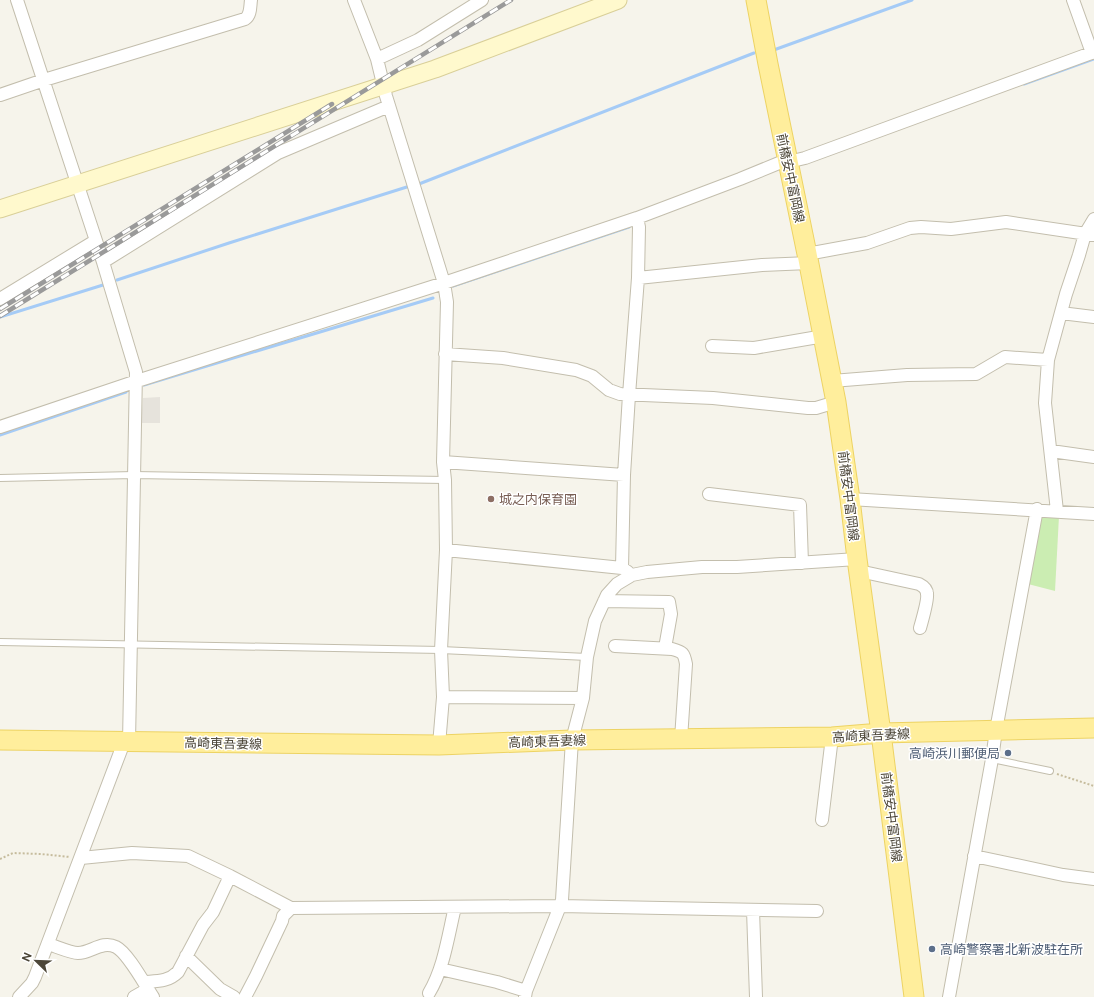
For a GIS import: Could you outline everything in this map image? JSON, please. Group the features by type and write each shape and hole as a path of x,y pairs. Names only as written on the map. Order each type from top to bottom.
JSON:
{"main road":[{"name":"前橋安中富岡線","path":"756,0 836,402 881,733 914,997"},
{"name":"高崎東吾妻線","path":"0,740 439,745 572,740 832,737 881,733 1094,728"}],"street":[{"path":"17,0 103,262 136,372 137,381 135,395 132,644 126,742 121,750 36,977 19,997"},
{"path":"0,95 44,80 245,19 249,15 252,0"},
{"path":"354,0 377,59 389,106 444,283 447,302 443,462 445,480 446,550 441,650 443,697 439,745"},
{"path":"377,59 418,40 482,0"},
{"path":"0,209 435,69 618,0"},
{"path":"0,427 137,381 444,283 637,218 770,166 805,158 1093,53 1074,0"},
{"path":"103,262 278,152 389,106"},
{"path":"440,969 497,982 526,994 562,900 572,740 583,698 587,657 595,621 606,595 627,571 624,475 638,278 640,227 637,218"},
{"path":"1056,511 1045,403 1048,360 1066,294 1079,255 1094,219"},
{"path":"638,278 762,265 808,258 867,243 910,228 921,227 951,229 1006,222 1089,234"},
{"path":"0,299 95,241"},
{"path":"1061,313 1094,316"},
{"path":"712,346 754,348 824,336"},
{"path":"446,354 503,358 576,370 592,376 608,390 620,394 712,398 808,408 816,408 836,402"},
{"path":"832,381 907,375 976,374 1005,357 1048,360"},
{"path":"1050,451 1094,457"},
{"path":"443,462 624,475"},
{"path":"709,494 800,506 802,563"},
{"path":"850,499 1094,514"},
{"path":"949,997 996,730 1037,510"},
{"path":"446,550 647,572 702,567 737,567 802,563 858,565 919,584 926,589 927,594 920,628"},
{"path":"604,601 669,602 671,614 665,648"},
{"path":"615,646 665,648 681,651 684,655 686,664 681,739"},
{"path":"443,697 583,698"},
{"path":"822,820 832,737"},
{"path":"81,858 132,853 188,856 291,908 560,906 817,911"},
{"path":"974,856 1064,875 1094,879"},
{"path":"134,997 161,981 173,977 178,972 203,925 213,912 230,876"},
{"path":"429,993 436,982 440,969 455,907"},
{"path":"245,997 282,921 283,916 291,908"},
{"path":"753,910 756,997"},
{"path":"48,944 77,953 104,945 117,947 124,954 148,989"},
{"path":"186,956 220,989 234,997"}],"lane":[{"path":"0,478 134,475 445,480"},
{"path":"0,642 441,650 587,657"},
{"path":"992,759 1050,771"}],"path":[{"path":"1050,771 1094,786"},
{"path":"0,859 13,853 81,858"}],"shaded area":[{"path":"160,397 160,423 141,423 143,398"}],"green space":[{"path":"1041,515 1059,516 1055,591 1028,584"}],"waterway":[{"path":"771,51 912,0"},
{"path":"419,184 754,53"},
{"path":"1024,84 1094,59"},
{"path":"117,280 410,186"},
{"path":"453,286 629,227"},
{"path":"0,317 103,285"},
{"path":"144,385 433,298"},
{"path":"0,435 126,392"}],"railway":[{"path":"0,316 511,0"},
{"path":"0,309 332,104"}],"place":[{"name":"城之内保育園","path":"491,499"},
{"name":"高崎浜川郵便局","path":"1008,753"},
{"name":"高崎警察署北新波駐在所","path":"932,949"}]}
